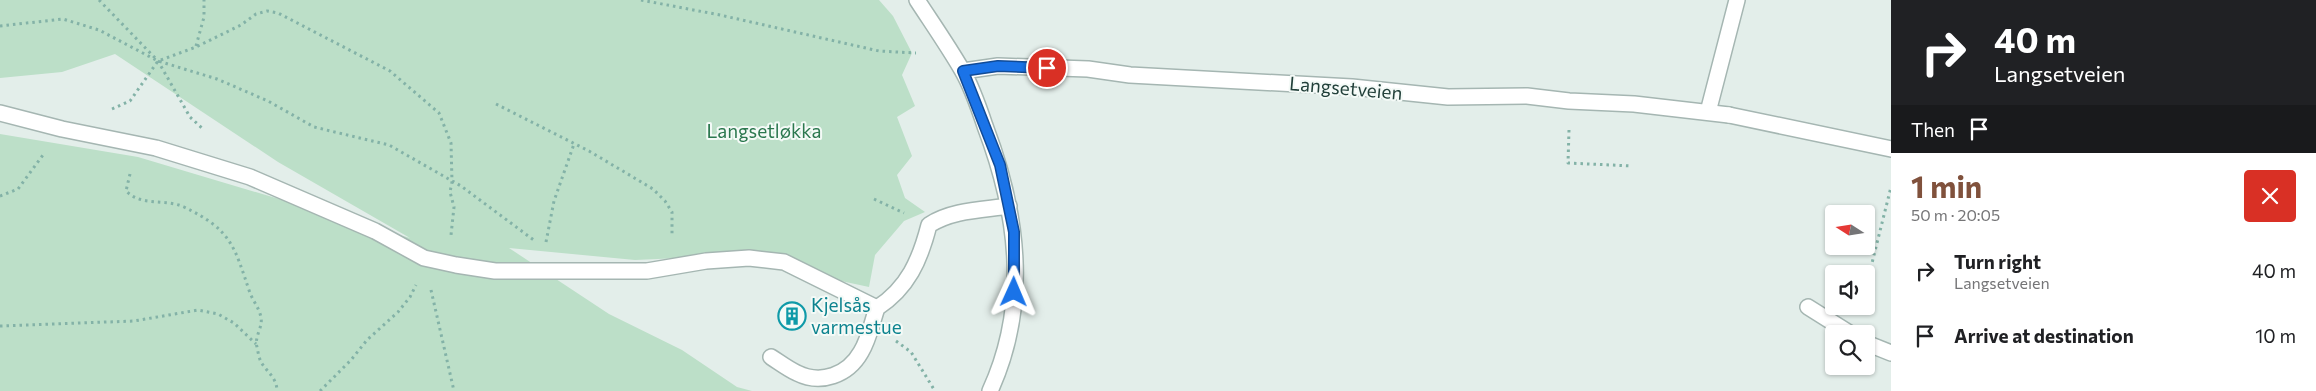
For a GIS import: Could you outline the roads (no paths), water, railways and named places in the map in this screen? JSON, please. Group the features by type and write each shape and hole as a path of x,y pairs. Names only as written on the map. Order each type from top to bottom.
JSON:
{"street":[{"path":"917,0 963,71 1000,165 1014,232 1014,308 1001,367 990,391"},
{"path":"1708,112 1737,0"},
{"name":"Langsetveien","path":"963,71 998,66 1088,69 1130,75 1352,87 1448,97 1526,96 1730,115 1891,150"},
{"path":"0,113 62,129 142,145 250,177 374,231 424,258 495,271 647,271 706,261 749,258 784,262 877,308"},
{"path":"771,357 798,374 819,380 833,377 852,363 861,352 877,308 891,298 909,278 922,254 929,225 953,214 1009,206"},
{"path":"1808,307 1837,325"},
{"path":"1875,347 1891,353"}],"place":[{"name":"Kjelsås varmestue","path":"792,316"}],"park label":[{"name":"Langsetløkka","path":"764,131"}]}
